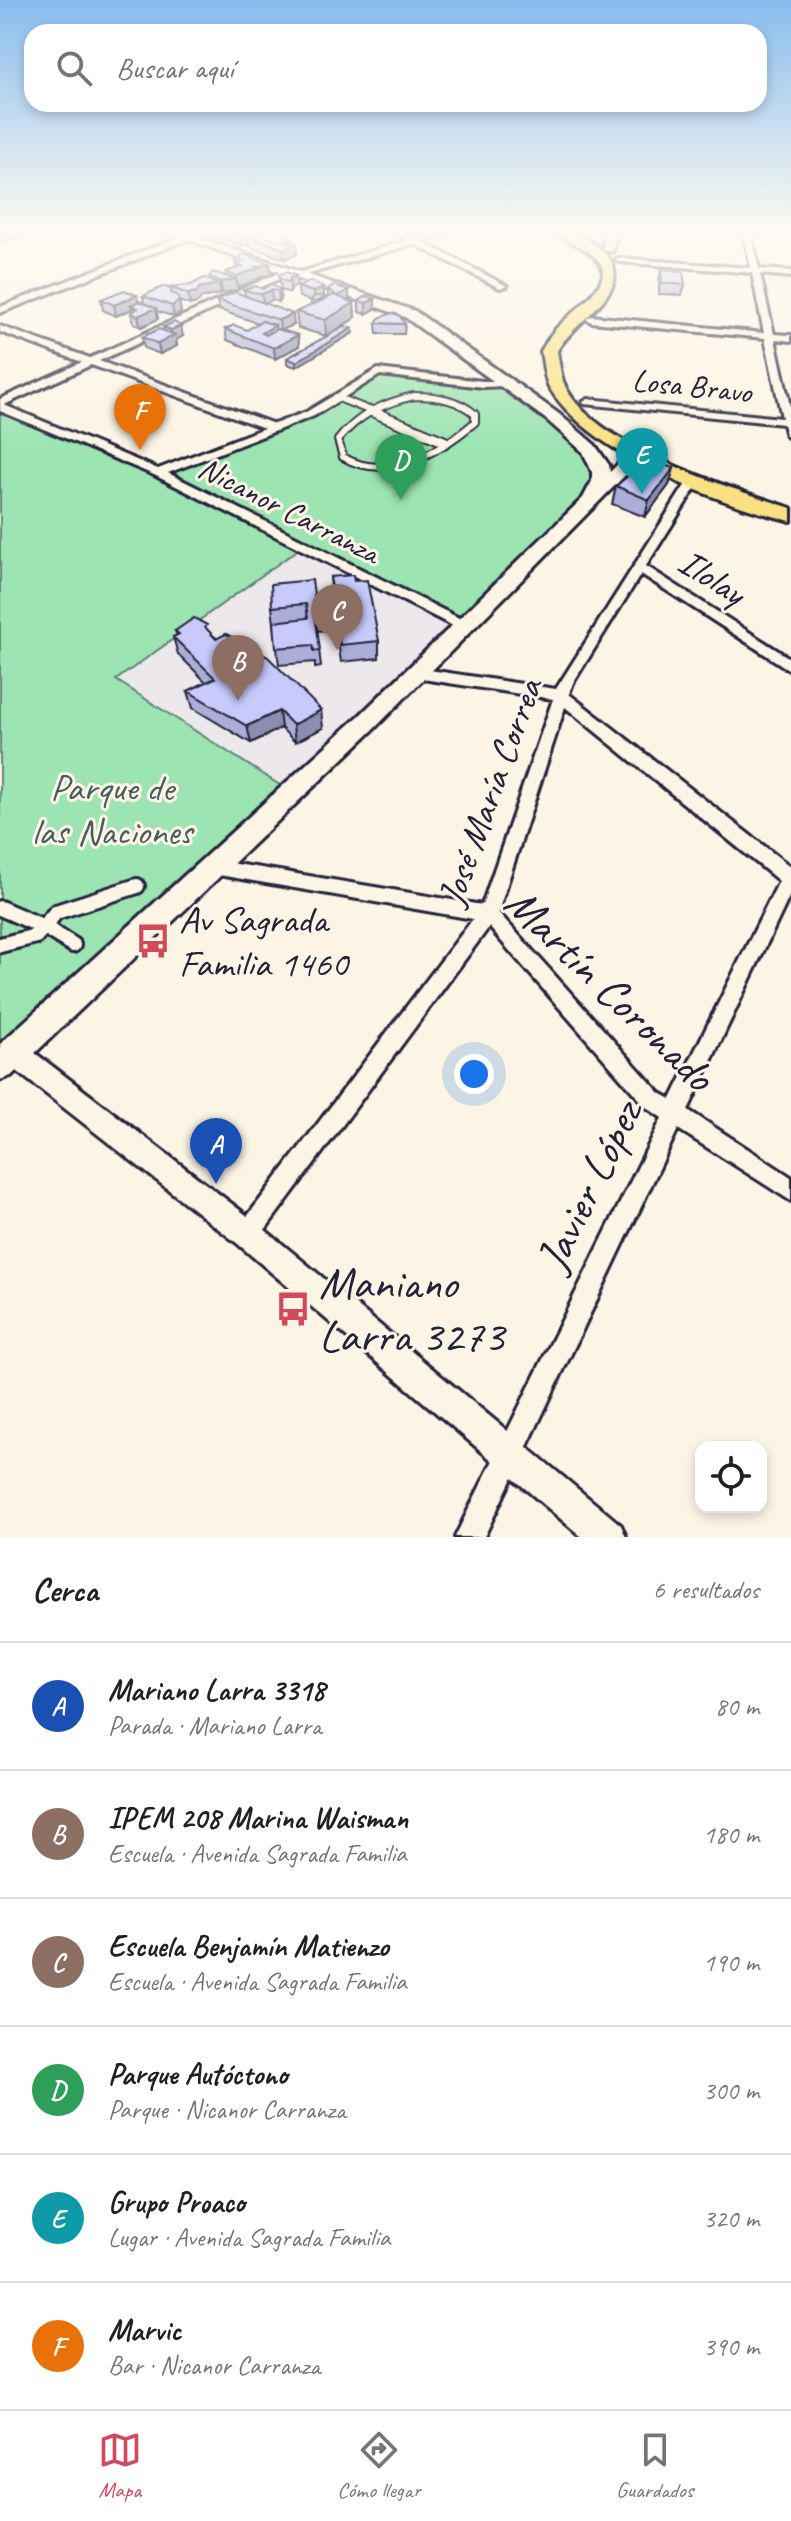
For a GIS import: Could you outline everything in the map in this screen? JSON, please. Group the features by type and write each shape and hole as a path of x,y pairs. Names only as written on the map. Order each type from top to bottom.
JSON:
{"main road":[{"path":"377,303 410,314 589,444 637,451 791,500"},
{"path":"592,303 565,325 549,351 556,379 583,408 610,424 637,451 695,479 791,515"},
{"path":"588,503 601,481 600,465 589,444 583,408 565,358 567,346 609,303"},
{"path":"4,1053 213,867 464,626 637,451"}],"street":[{"path":"0,310 19,303"},
{"path":"0,405 223,303"},
{"path":"763,303 791,436"},
{"path":"591,319 791,338"},
{"path":"0,329 274,428"},
{"path":"158,473 310,414 383,371 483,384 505,383"},
{"name":"Nicanor Carranza","path":"0,405 158,473 464,626"},
{"name":"Losa Bravo","path":"583,408 789,422"},
{"path":"371,411 446,442"},
{"name":"José María Correa","path":"248,1234 488,914 571,672 695,479"},
{"name":"Ilolay","path":"640,568 791,666"},
{"path":"416,673 561,695 790,878"},
{"name":"Martín Coronado","path":"213,867 488,914 653,1100 791,1190"},
{"name":"Javier López","path":"469,1537 672,1114 790,878"},
{"path":"0,945 36,936 56,912 137,886"},
{"path":"0,908 44,927 73,945"},
{"path":"4,1053 248,1234 609,1537"}],"lane":[{"path":"414,396 456,402 471,410 475,422 446,442 390,470 365,468 352,463 339,451 338,440 347,428 371,411 414,396"},
{"path":"336,397 371,411"}],"shaded area":[{"path":"303,546 464,626 292,793 116,680"}],"green space":[{"name":"Parque de las Naciones","path":"387,371 483,384 505,383 576,436 601,481 464,626 303,546 116,680 292,793 13,1052 0,1042 0,407 158,473 310,414"}],"building":[{"path":"143,303 156,308 138,316 131,313 138,308 131,305"},
{"path":"225,303 263,303 293,314 279,320"},
{"path":"317,303 354,303 325,320 296,312"},
{"path":"392,313 399,315 405,324 376,323 379,318"},
{"path":"262,321 275,325 262,333 266,335 277,329 298,335 274,348 225,329 234,325 247,330"},
{"path":"174,322 181,326 171,330 163,327"},
{"path":"345,326 352,328 296,362 287,358"},
{"path":"159,329 175,335 158,344 142,337"},
{"path":"646,460 674,468 649,500 616,486"},
{"path":"353,575 354,581 367,580 379,641 340,645 335,612 315,614 320,650 314,651 313,645 276,648 274,622 308,618 306,604 272,607 271,584 312,580 315,601 334,599 330,577"},
{"path":"194,618 207,625 205,627 216,639 226,634 268,657 321,710 293,725 279,711 247,726 188,691 215,678 173,637 179,634 175,631"}],"place":[{"name":"Marvic","path":"140,450"},
{"name":"Grupo Proaco","path":"642,494"},
{"name":"Parque Autóctono","path":"401,500"},
{"name":"Escuela Benjamín Matienzo","path":"337,650"},
{"name":"IPEM 208 Marina Waisman","path":"238,701"},
{"name":"Av Sagrada Familia 1460","path":"153,941"},
{"name":"Mariano Larra 3318","path":"216,1184"},
{"name":"Maniano Larra 3273","path":"293,1309"}]}
